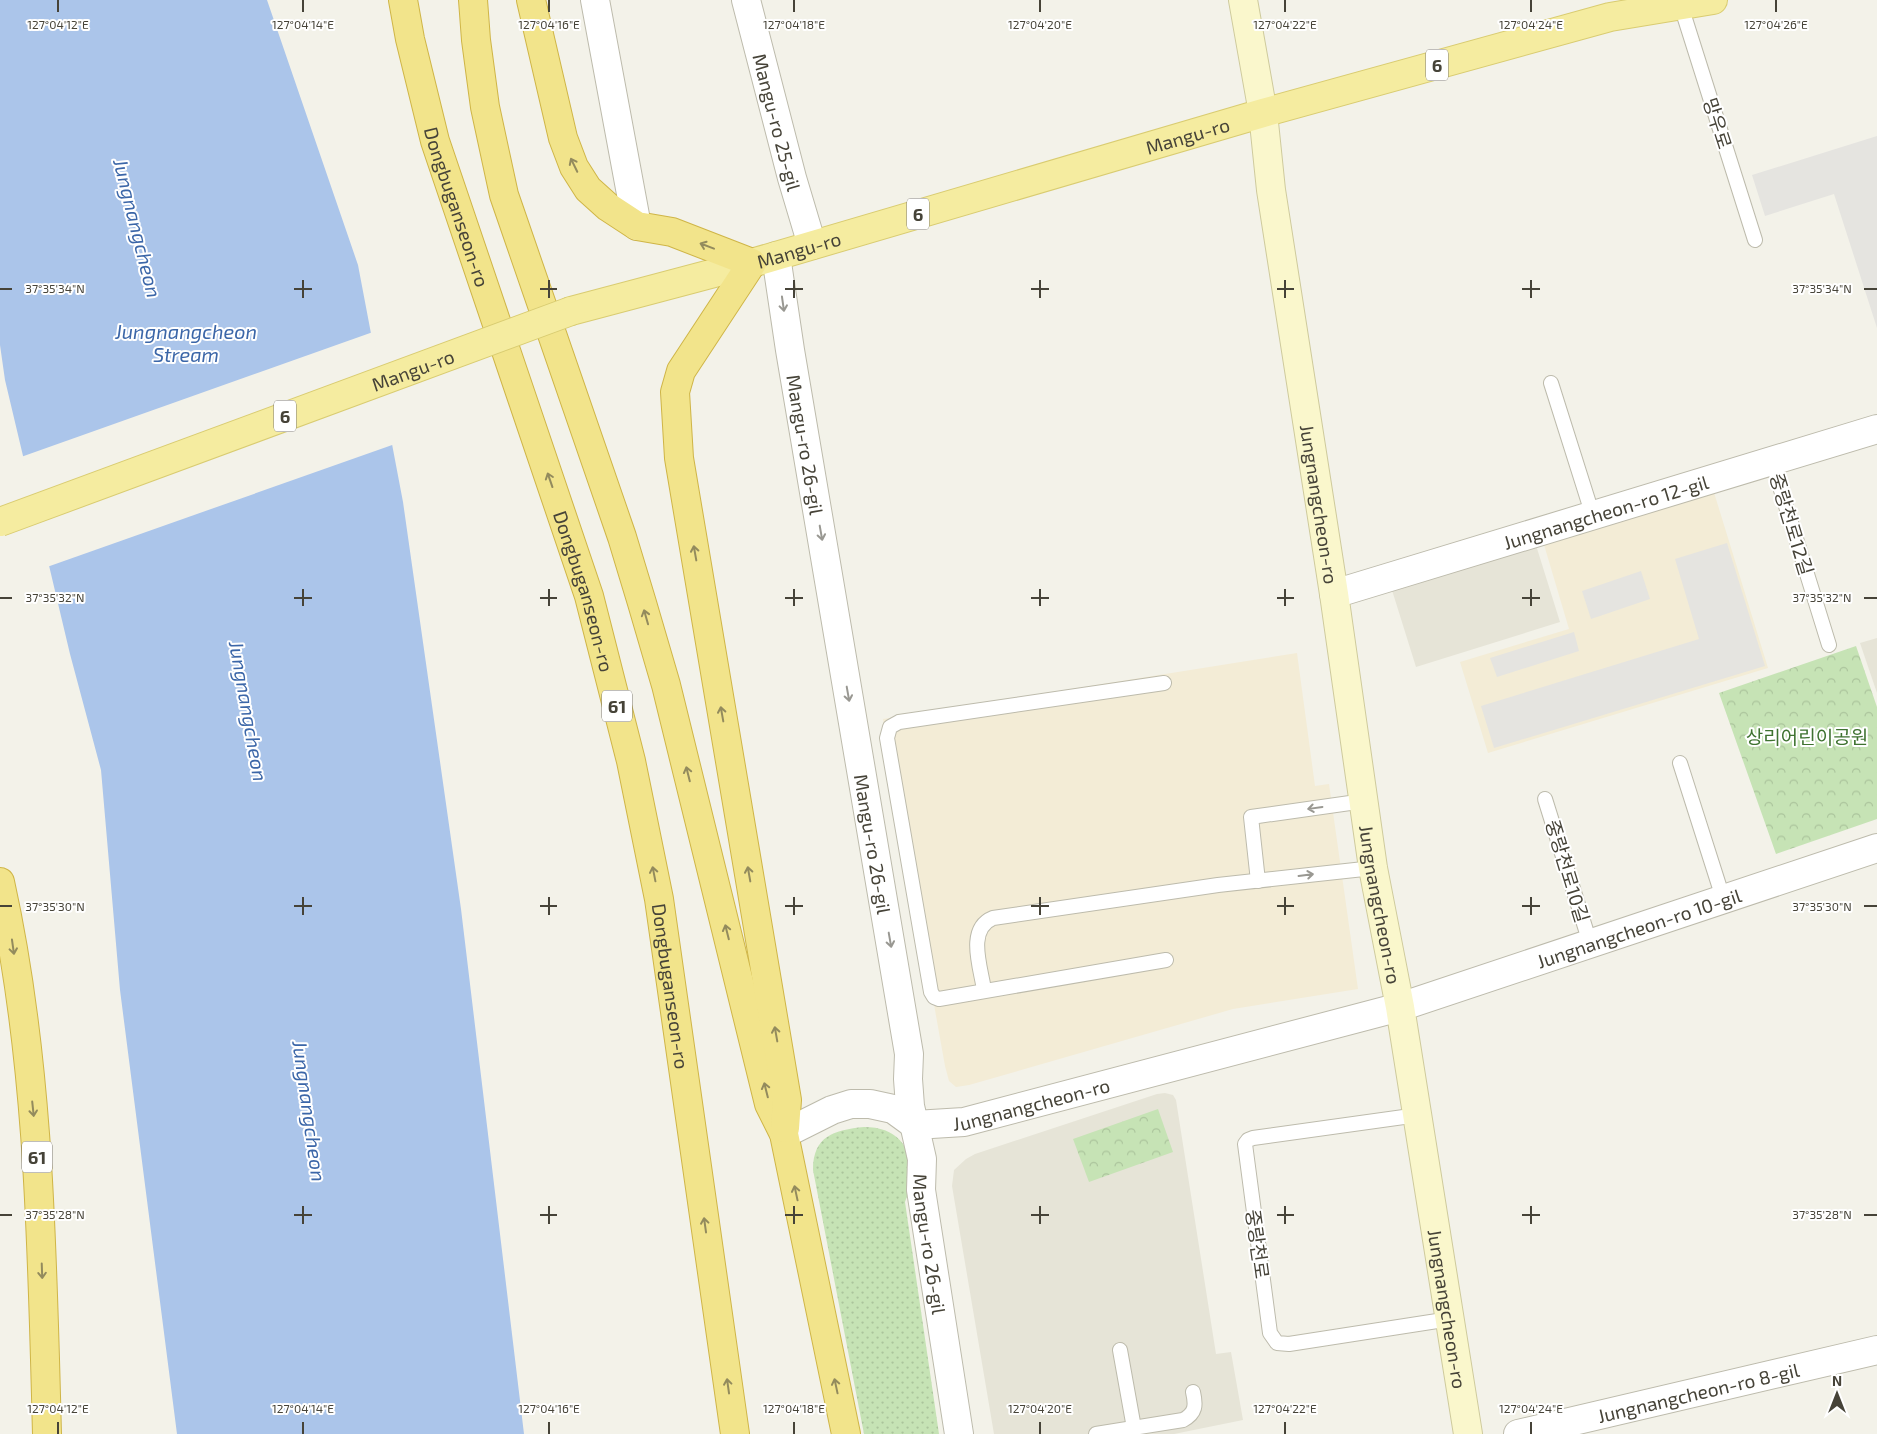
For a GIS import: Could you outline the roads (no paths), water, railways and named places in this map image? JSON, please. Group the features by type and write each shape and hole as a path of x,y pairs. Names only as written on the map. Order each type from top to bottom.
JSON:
{"highway":[{"name":"Dongbuganseon-ro","path":"404,0 410,39 435,141 589,596 631,760 659,899 735,1434"},
{"path":"473,0 485,107 504,195 622,537 666,685 769,1104 784,1134 846,1434"},
{"path":"531,0 563,138 574,167 588,189 608,207 637,226 672,232 764,260 681,371 675,392 679,458 787,1100 784,1134"},
{"name":"61","path":"0,882 12,936 34,1119 40,1208 47,1434"}],"main road":[{"name":"Jungnangcheon-ro","path":"1243,0 1263,113 1271,190 1334,594 1373,868 1400,1007 1468,1434"},
{"name":"Mangu-ro","path":"1610,17 1647,0"},
{"name":"Mangu-ro","path":"0,522 571,311 764,260 812,244 1263,113 1610,17 1713,0"}],"street":[{"path":"595,0 637,226"},
{"name":"Mangu-ro 25-gil","path":"746,0 792,178 812,244"},
{"name":"Mangu-ro 26-gil","path":"764,260 790,350 909,1054 910,1106 922,1159 921,1190 959,1434"},
{"name":"Jungnangcheon-ro 12-gil","path":"1334,594 1877,429"},
{"name":"Jungnangcheon-ro 10-gil","path":"1400,1007 1877,848"},
{"name":"Jungnangcheon-ro","path":"916,1126 964,1122 1400,1007"},
{"path":"784,1134 832,1110 850,1104 870,1104 892,1109 916,1126"},
{"name":"Jungnangcheon-ro 8-gil","path":"1518,1434 1877,1350"}],"lane":[{"name":"망우로","path":"1681,6 1755,240"},
{"path":"1551,383 1593,516"},
{"name":"중랑천로12길","path":"1772,461 1829,645"},
{"path":"1164,683 899,722 890,727 887,738 931,992 934,997 939,999 1166,960"},
{"path":"1680,763 1723,898"},
{"name":"중랑천로10길","path":"1545,799 1590,943"},
{"path":"1258,881 1250,817 1364,801"},
{"path":"984,990 977,941 978,933 983,924 993,918 1218,885 1373,868"},
{"name":"중랑천로","path":"1418,1115 1253,1138 1245,1144 1270,1333 1273,1340 1277,1343 1288,1344 1450,1319"},
{"path":"1120,1350 1134,1428"},
{"path":"1096,1434 1183,1420 1191,1416 1195,1404 1193,1392"}],"water":[{"name":"Jungnangcheon Stream","path":"0,0 267,0 358,265 403,502 461,909 524,1434 177,1434 120,990 101,770 70,654 5,380 0,345"}],"water label":[{"name":"Jungnangcheon","path":"138,228"},
{"name":"Jungnangcheon","path":"249,711"},
{"name":"Jungnangcheon","path":"310,1111"}],"park label":[{"name":"상리어린이공원","path":"1807,736"}]}
